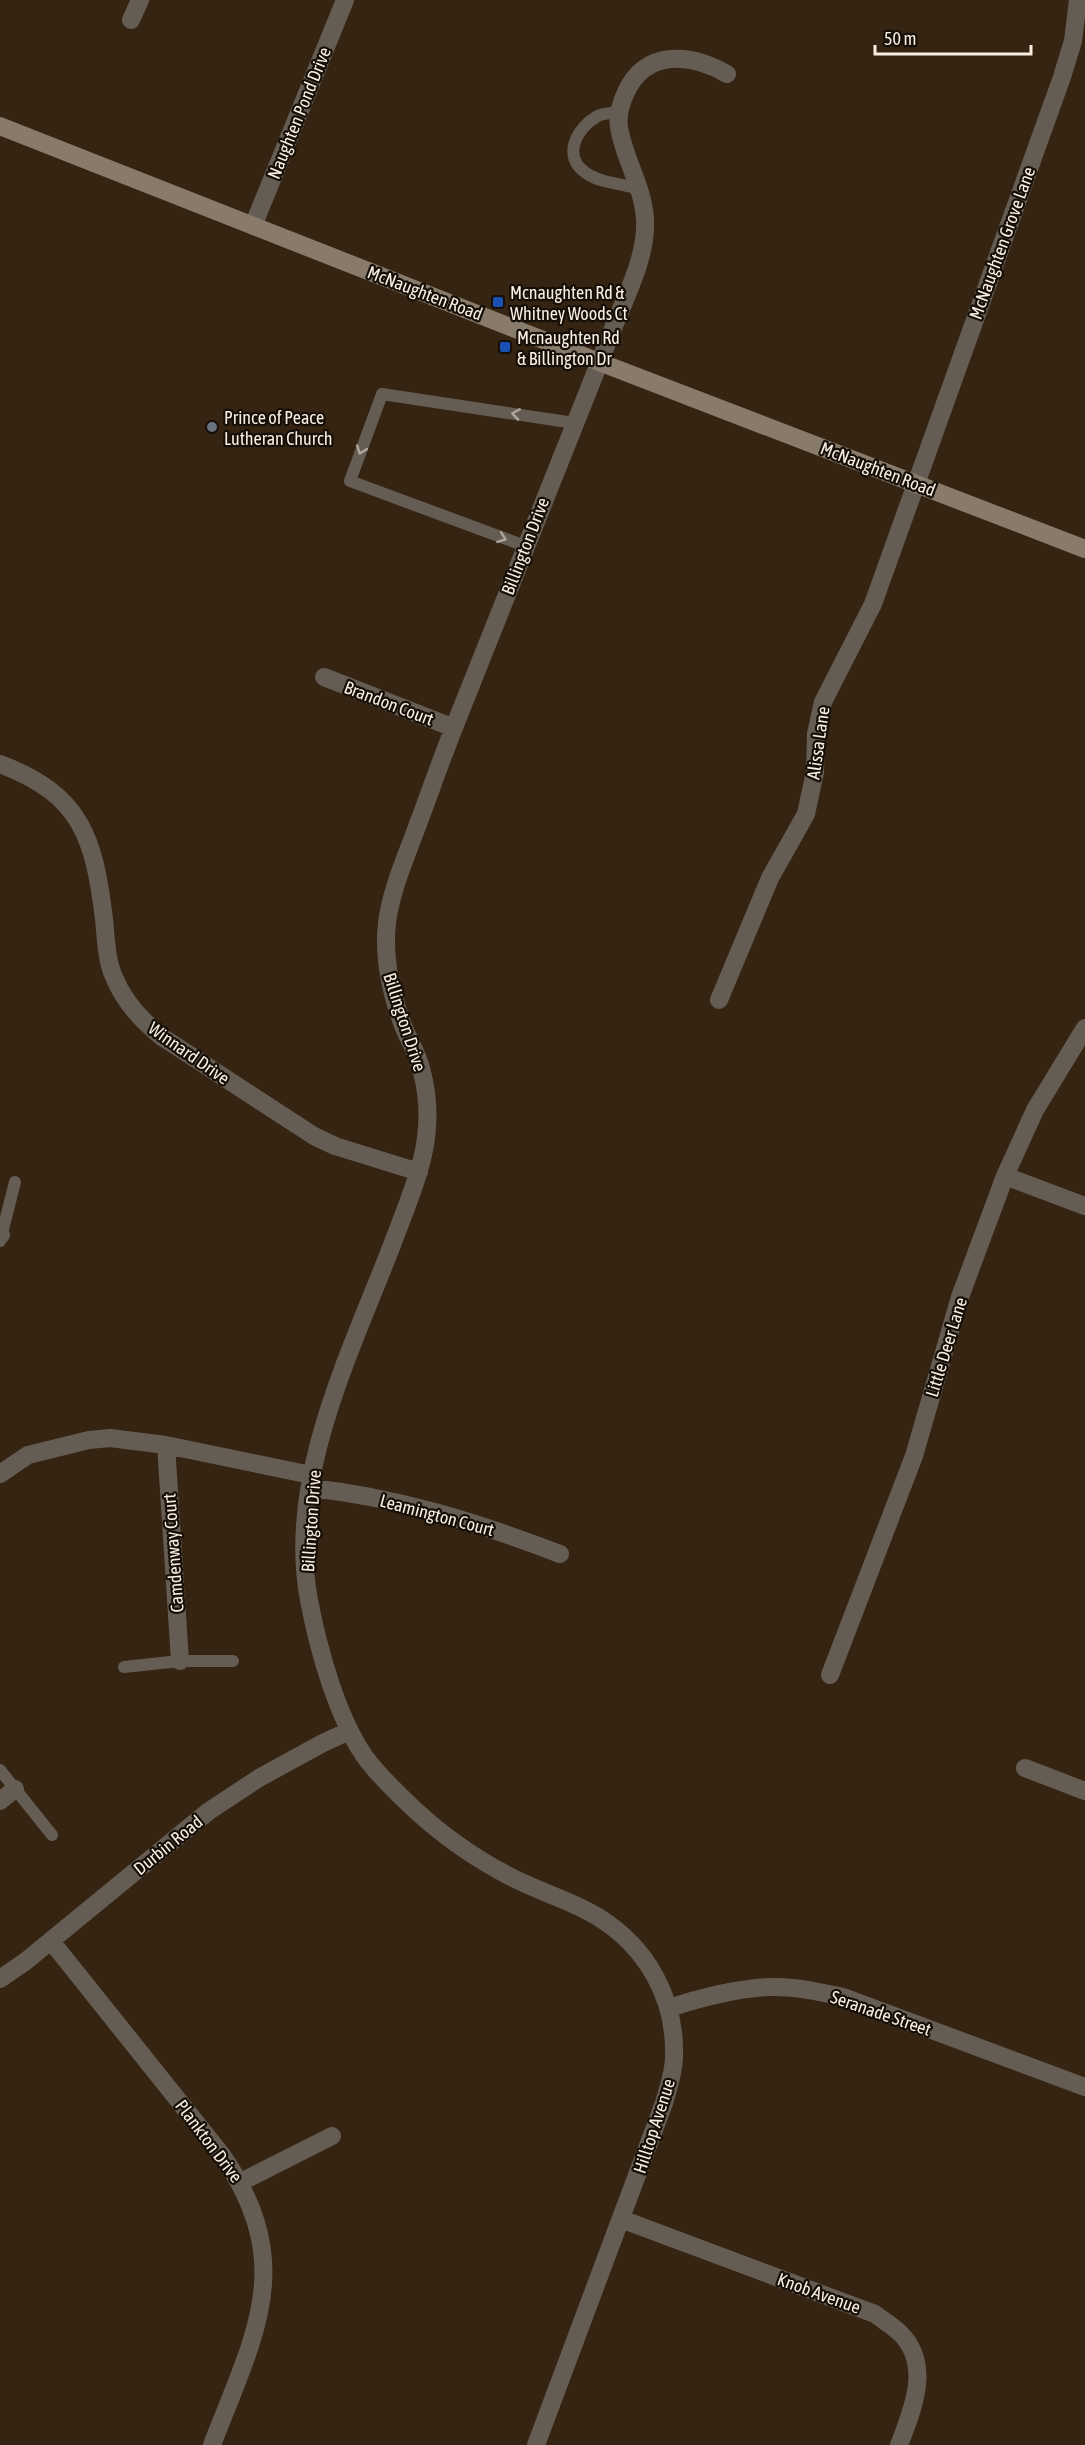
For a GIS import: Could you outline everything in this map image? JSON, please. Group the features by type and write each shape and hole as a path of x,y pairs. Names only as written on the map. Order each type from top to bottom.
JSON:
{"street":[{"path":"131,20 140,0"},
{"name":"Naughten Pond Drive","path":"253,226 344,0"},
{"name":"McNaughten Grove Lane","path":"916,484 1062,77 1073,40 1078,0"},
{"path":"619,112 633,78 644,67 664,59 699,62 713,66 727,74"},
{"name":"Billington Drive","path":"349,1731 318,1643 307,1594 305,1557 311,1481 322,1433 419,1172 427,1127 427,1103 422,1068 402,1022 389,980 386,949 391,897 525,546 620,312 642,247 645,222 640,189 619,127 619,112"},
{"name":"McNaughten Road","path":"0,126 599,362 1085,549"},
{"name":"Alissa Lane","path":"719,1000 770,878 806,814 815,772 816,734 823,702 873,604 916,484"},
{"name":"Brandon Court","path":"324,677 454,728"},
{"name":"Winnard Drive","path":"0,764 20,771 49,789 73,811 89,839 98,871 107,948 113,976 143,1021 162,1037 314,1136 335,1146 419,1172"},
{"name":"Little Deer Lane","path":"830,1675 914,1456 960,1297 1005,1176 1035,1110 1085,1028"},
{"path":"1005,1176 1085,1206"},
{"path":"0,1474 28,1455 89,1440 110,1438 166,1445 311,1481"},
{"name":"Camdenway Court","path":"166,1445 180,1661"},
{"name":"Leamington Court","path":"311,1481 493,1528 560,1554"},
{"name":"Durbin Road","path":"0,1979 51,1941 209,1811 260,1778 349,1731"},
{"name":"Hilltop Avenue","path":"349,1731 368,1761 408,1803 466,1852 517,1881 595,1915 619,1933 643,1956 670,2008 674,2056 671,2080 664,2103 536,2445"},
{"path":"1025,1768 1085,1791"},
{"path":"0,1801 15,1789"},
{"name":"Plankton Drive","path":"51,1941 222,2155 241,2182 255,2216 264,2271 263,2299 255,2332 212,2445"},
{"name":"Seranade Street","path":"670,2008 695,1999 769,1987 812,1990 843,1997 1085,2087"},
{"path":"241,2182 332,2136"},
{"name":"Knob Avenue","path":"621,2219 875,2314 902,2335 912,2351 916,2365 916,2398 899,2445"}],"lane":[{"path":"619,112 598,115 584,127 576,140 572,153 576,164 586,174 640,189"},
{"path":"525,546 350,481 382,394 574,423"},
{"path":"0,1237 15,1182"},
{"path":"124,1667 180,1661 232,1661"},
{"path":"0,1770 51,1835"}],"place":[{"name":"Mcnaughten Rd & Whitney Woods Ct","path":"498,302"},
{"name":"Mcnaughten Rd & Billington Dr","path":"505,347"},
{"name":"Prince of Peace Lutheran Church","path":"212,427"}]}
